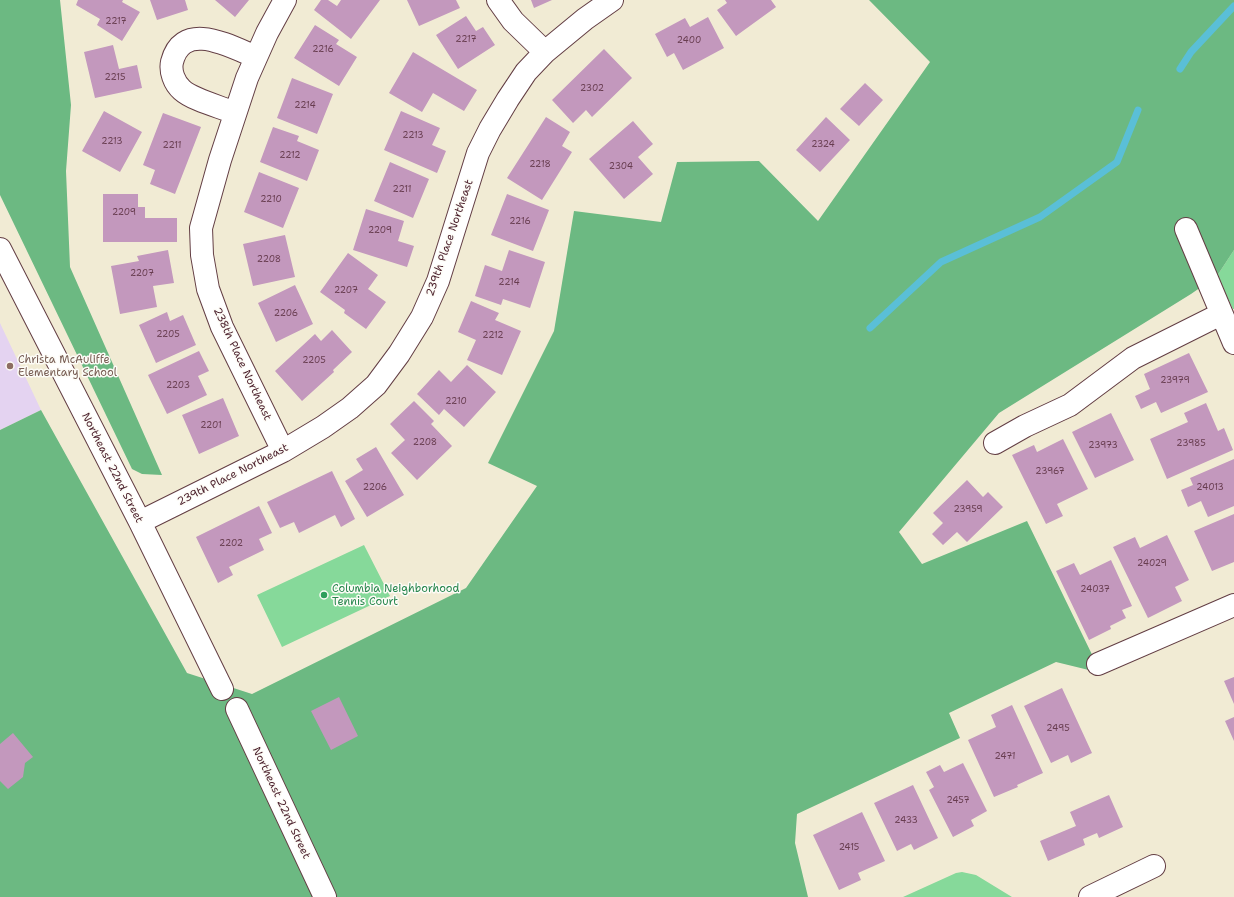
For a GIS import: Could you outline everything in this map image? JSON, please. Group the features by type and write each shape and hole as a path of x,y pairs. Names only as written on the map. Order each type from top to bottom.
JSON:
{"street":[{"name":"238th Place Northeast","path":"283,451 222,327 208,289 202,255 202,228 220,160 246,78 267,33 285,0"},
{"path":"498,0 513,22 545,52"},
{"name":"239th Place Northeast","path":"140,522 283,451 324,427 350,408 376,385 399,354 422,317 438,281 478,153 490,128 522,78 545,52 585,19 612,0"},
{"path":"235,113 188,94 181,89 175,81 172,73 172,63 175,54 180,47 188,41 197,38 206,38 256,57"},
{"path":"1186,229 1234,343"},
{"name":"Northeast 22nd Street","path":"0,249 7,282 140,522 222,689"},
{"path":"995,443 1025,426 1070,405 1133,358 1221,314"},
{"path":"1098,664 1234,604"},
{"name":"Northeast 22nd Street","path":"237,709 325,897"},
{"path":"1090,897 1154,866"}],"shaded area":[{"name":"Christa McAuliffe Elementary School","path":"0,323 41,410 0,430"}],"green space":[{"path":"0,0 60,0 71,105 66,171 70,267 162,475 142,474 132,469 0,195"},
{"path":"869,0 1234,0 1234,250 1217,276 1191,294 999,413 899,532 922,564 1027,521 1101,673 1056,662 949,713 960,738 797,814 795,843 808,897 0,897 0,430 41,410 187,673 252,694 466,588 537,486 488,463 554,331 574,211 661,222 677,162 759,161 818,221 930,62"},
{"path":"1234,250 1234,309 1233,309 1217,276"},
{"name":"Columbia Neighborhood Tennis Court","path":"364,545 390,596 282,647 257,595"},
{"path":"962,872 976,875 1012,897 903,897 956,873"}],"building":[{"path":"78,0 123,0 122,2 140,12 122,41 97,25 100,19 76,5"},
{"path":"150,0 185,0 188,10 157,20"},
{"path":"215,0 249,0 235,17"},
{"path":"321,0 328,0 337,6 341,0 380,0 351,39 314,10"},
{"path":"407,0 456,0 460,8 419,26"},
{"path":"531,0 552,0 534,8"},
{"path":"725,0 771,0 776,7 736,36 717,10 727,3"},
{"path":"466,16 476,31 483,27 495,45 458,69 436,35"},
{"path":"708,17 724,48 683,70 674,53 667,57 655,34 685,18 690,27"},
{"path":"315,25 339,40 336,44 357,57 339,86 294,58"},
{"path":"113,45 119,69 137,65 142,88 95,98 84,52"},
{"path":"604,49 632,78 592,117 586,110 573,123 552,100"},
{"path":"413,52 477,90 464,111 433,93 422,112 389,93"},
{"path":"292,78 333,94 317,134 277,118"},
{"path":"865,83 883,100 859,126 840,109"},
{"path":"104,111 142,132 120,172 82,151"},
{"path":"401,111 440,128 432,145 446,151 437,173 384,150"},
{"path":"163,113 201,127 175,194 150,184 155,170 143,165"},
{"path":"546,117 570,132 562,146 572,152 542,200 507,178"},
{"path":"826,117 850,140 820,172 796,150"},
{"path":"633,121 653,144 638,157 653,174 624,199 589,159"},
{"path":"273,127 299,136 297,141 319,150 307,181 260,162"},
{"path":"390,162 429,179 413,218 374,201"},
{"path":"259,172 299,188 283,228 244,212"},
{"path":"103,194 138,194 138,207 145,207 145,218 177,218 177,242 103,242"},
{"path":"507,194 549,210 533,251 491,235"},
{"path":"366,209 404,221 398,241 414,246 407,267 353,250"},
{"path":"285,235 295,277 253,286 243,244"},
{"path":"168,250 174,283 153,286 157,307 120,314 111,266 139,261 137,256"},
{"path":"509,250 545,262 530,308 503,299 501,305 475,296 485,265 502,271"},
{"path":"348,253 378,275 368,289 386,302 366,329 344,313 345,310 320,292"},
{"path":"295,285 313,324 276,342 258,303"},
{"path":"471,301 499,313 495,320 521,331 502,375 467,360 476,340 458,332"},
{"path":"167,312 170,321 183,315 196,345 156,363 139,325"},
{"path":"332,330 352,352 333,370 334,372 302,401 275,371 315,334 321,341"},
{"path":"199,351 209,371 198,376 207,395 167,414 148,375"},
{"path":"1189,353 1208,392 1161,413 1156,402 1141,409 1135,396 1150,389 1144,374"},
{"path":"467,365 496,392 464,427 444,409 439,415 417,394 439,370 451,382"},
{"path":"223,398 239,436 199,454 182,415"},
{"path":"414,401 434,421 431,424 452,446 417,480 391,453 405,440 390,424"},
{"path":"1206,403 1218,431 1224,428 1233,450 1167,479 1150,439 1188,422 1184,413"},
{"path":"1111,413 1134,460 1095,478 1072,432"},
{"path":"1063,439 1088,489 1057,504 1063,516 1046,524 1012,455 1034,445 1037,452"},
{"path":"376,447 404,495 367,517 345,481 363,470 356,459"},
{"path":"1234,459 1234,506 1208,517 1201,501 1188,507 1181,490 1193,485 1190,478"},
{"path":"332,471 355,519 341,527 335,515 299,533 294,522 280,528 267,502"},
{"path":"967,480 983,497 988,492 1003,507 967,542 957,532 943,545 932,534 943,523 933,513"},
{"path":"259,506 272,533 259,539 264,550 229,567 233,575 218,583 196,537"},
{"path":"1234,514 1234,562 1212,571 1194,531"},
{"path":"1167,535 1189,580 1175,587 1182,601 1148,618 1113,547 1135,537 1140,548"},
{"path":"1111,560 1132,606 1122,610 1126,618 1110,626 1111,629 1089,640 1056,571 1074,563 1080,575"},
{"path":"1234,677 1234,704 1224,681"},
{"path":"1062,688 1092,753 1071,763 1068,755 1051,763 1024,706"},
{"path":"339,697 358,736 331,750 311,711"},
{"path":"1012,705 1043,773 1017,785 1018,787 994,797 968,740 996,727 991,715"},
{"path":"1234,717 1234,741 1225,721"},
{"path":"13,733 33,757 25,763 23,777 8,789 0,781 0,744"},
{"path":"963,763 987,811 971,820 974,826 953,837 929,790 934,787 926,772 940,765 944,772"},
{"path":"913,785 938,838 914,850 911,844 897,851 874,803"},
{"path":"1109,795 1123,827 1099,838 1097,833 1083,839 1085,845 1048,861 1040,841 1076,826 1070,812"},
{"path":"862,812 885,861 858,873 861,880 839,890 813,835"}],"waterway":[{"path":"1180,69 1191,52 1234,6"},
{"path":"870,328 941,262 1040,217 1117,162 1138,110"}],"place":[{"name":"Christa McAuliffe Elementary School","path":"10,366"},
{"name":"Columbia Neighborhood Tennis Court","path":"324,595"}]}
